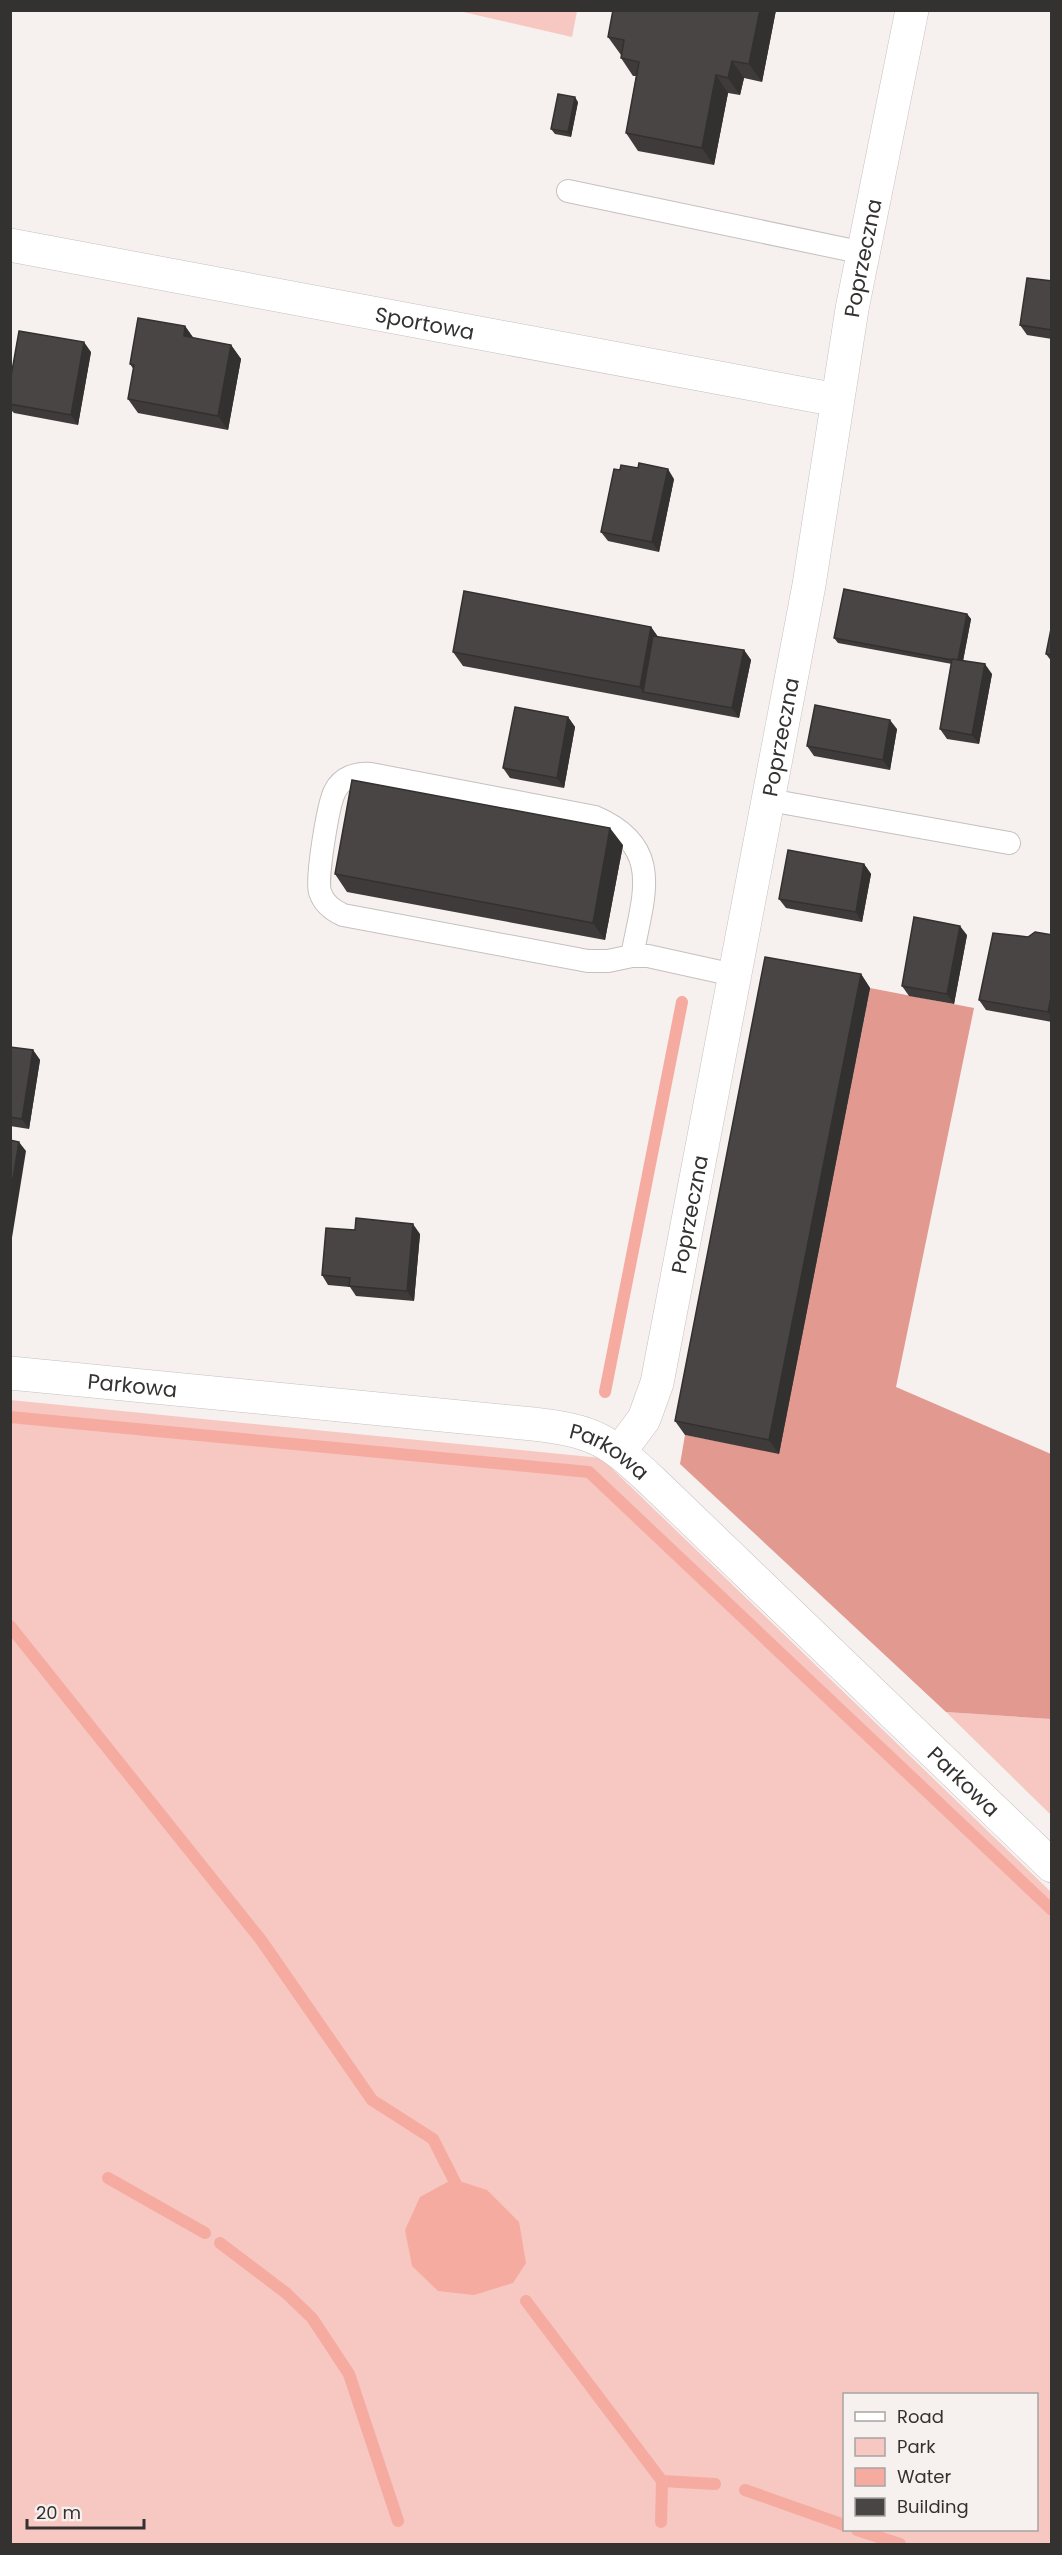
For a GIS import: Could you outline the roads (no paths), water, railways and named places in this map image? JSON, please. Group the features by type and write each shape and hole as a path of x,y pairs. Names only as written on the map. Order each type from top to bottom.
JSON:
{"street":[{"name":"Poprzeczna","path":"620,1451 644,1419 657,1383 769,800 816,542 837,400 912,10"},
{"name":"Sportowa","path":"10,245 837,400"},
{"name":"Parkowa","path":"10,1372 549,1426 587,1434 620,1451 1052,1866"}],"lane":[{"path":"568,191 864,253"},
{"path":"632,956 644,890 644,869 642,859 631,839 610,823 595,817 371,774 360,773 350,776 334,791 318,884 326,904 334,911 343,915 588,961 648,956 734,975"},
{"path":"769,800 1009,843"}],"water":[{"path":"453,2179 487,2190 519,2222 526,2263 513,2283 474,2295 438,2291 412,2266 405,2230 420,2197"}],"waterway":[{"path":"605,1392 682,1002"},
{"path":"10,1417 589,1472 1052,1910"},
{"path":"10,1626 261,1940 372,2100 433,2139 460,2192"},
{"path":"108,2178 205,2233"},
{"path":"220,2243 286,2293 312,2318 349,2374 398,2521"},
{"path":"526,2301 662,2481 661,2522"},
{"path":"662,2481 715,2484"},
{"path":"745,2490 843,2525"},
{"path":"860,2531 900,2544"}]}
